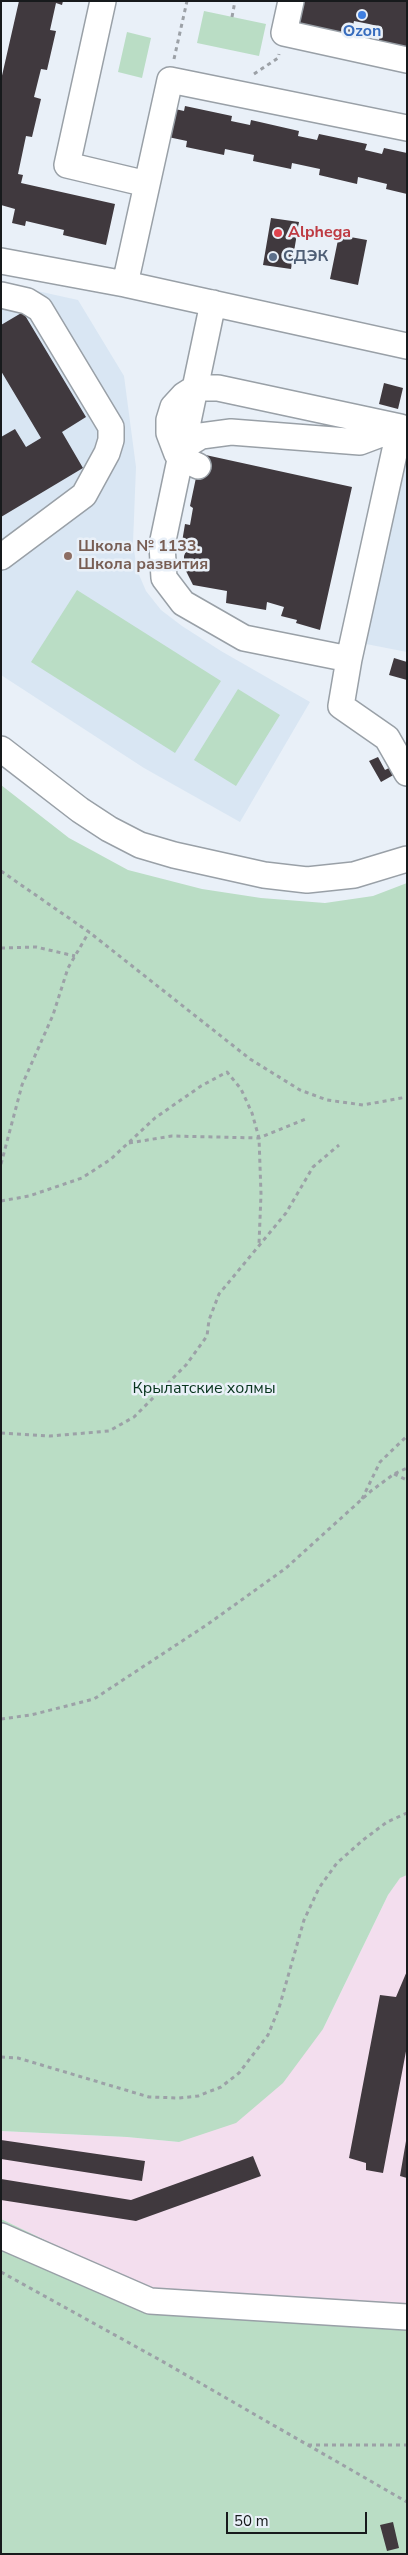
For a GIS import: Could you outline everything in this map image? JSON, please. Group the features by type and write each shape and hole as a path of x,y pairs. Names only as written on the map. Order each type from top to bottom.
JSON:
{"street":[{"path":"103,1 66,165 146,184"},
{"path":"291,1 284,33 407,60"},
{"path":"125,284 170,80 231,90 407,128"},
{"path":"1,261 125,284 407,346"},
{"path":"1,295 27,300 40,309 111,428 111,440 107,453 84,495 1,557"},
{"path":"214,303 190,457 162,544 164,578 183,603 244,638 348,659"},
{"path":"195,388 218,388 400,427 360,442 231,432 201,436 190,457 185,460 177,454 169,433 169,420 173,407 184,394 195,388"},
{"path":"400,427 348,659 341,706 387,738 407,773"},
{"path":"1,749 108,829 140,844 174,855 264,875 307,880 354,875 407,859"},
{"path":"1,2236 150,2301 407,2317"}],"path":[{"path":"170,80 187,1"},
{"path":"232,17 235,1"},
{"path":"231,90 278,58 284,33"},
{"path":"1,871 89,932 250,1059 300,1090 327,1100 363,1105 407,1097"},
{"path":"1,1164 22,1085 54,1015 68,968 89,932"},
{"path":"1,948 36,947 75,956"},
{"path":"1,1201 29,1196 82,1178 111,1158 155,1118 201,1086 226,1072 242,1089 252,1112 259,1138 261,1194 259,1245"},
{"path":"128,1143 172,1136 259,1138 306,1118"},
{"path":"1,1432 50,1436 109,1431 134,1417 186,1365 207,1336 209,1320 220,1294 286,1213 313,1167 339,1145"},
{"path":"361,1500 380,1462 407,1436"},
{"path":"1,1719 31,1715 94,1699 208,1624 286,1568 361,1500 394,1474 407,1468"},
{"path":"394,1474 407,1480"},
{"path":"1,2057 27,2061 148,2097 179,2098 198,2096 221,2087 239,2073 268,2035 279,2008 304,1920 319,1888 337,1864 363,1840 388,1822 407,1813"},
{"path":"1,2272 160,2360 407,2502"},
{"path":"308,2446 407,2445"}],"shaded area":[{"name":"Школа № 1133. Школа развития","path":"1,283 78,300 124,376 136,467 133,543 137,570 146,591 161,610 182,626 221,651 310,702 240,822 144,768 1,675"},
{"path":"407,450 407,652 366,644"},
{"path":"407,1875 407,2307 151,2291 1,2219 1,2131 127,2137 179,2142 323,2029 388,1895 400,1877"}],"green space":[{"path":"204,11 266,24 259,56 197,43"},
{"path":"127,32 151,38 142,78 118,72"},
{"path":"77,590 221,681 175,753 31,662"},
{"path":"238,689 280,715 236,786 194,760"},
{"name":"Крылатские холмы","path":"1,785 69,838 128,870 202,889 261,898 325,903 373,896 407,883 407,1875 400,1878 388,1895 323,2029 283,2083 236,2123 179,2142 127,2137 1,2131"},
{"path":"1,2219 151,2291 407,2307 407,2554 1,2554"}],"building":[{"path":"19,1 63,1 62,5 56,3 50,30 56,31 47,70 41,69 34,97 41,99 32,137 26,136 18,174 23,175 21,183 115,204 106,245 63,235 64,230 26,221 25,226 12,223 15,209 1,205 1,80"},
{"path":"300,1 407,1 407,50 378,44 382,27 369,24 354,21 350,38 294,26"},
{"path":"185,106 232,116 231,121 250,125 251,120 299,131 298,136 317,140 319,134 367,144 365,150 382,154 384,148 407,153 407,194 386,189 387,184 358,177 357,184 319,175 320,169 292,163 291,169 253,161 254,155 225,149 224,155 186,147 187,141 168,137 175,109 184,111"},
{"path":"271,218 299,222 291,269 263,265"},
{"path":"339,235 367,240 358,285 330,279"},
{"path":"23,312 86,417 62,432 83,468 1,517 1,437 15,429 26,447 41,438 1,371 1,325"},
{"path":"384,383 403,388 398,409 379,404"},
{"path":"201,454 352,487 320,630 296,623 297,620 281,616 284,607 267,602 266,610 226,603 227,591 193,585 184,567 184,556 188,546 182,542 185,524 190,525 193,508 190,506"},
{"path":"394,658 407,662 407,680 389,675"},
{"path":"378,757 385,770 393,766 397,773 381,782 369,761"},
{"path":"407,1971 407,2046 383,2173 366,2170 366,2163 349,2158 380,1995 396,1997"},
{"path":"1,2140 145,2161 142,2181 1,2159"},
{"path":"407,2141 407,2178 400,2176"},
{"path":"253,2156 261,2176 136,2221 1,2200 1,2179 131,2200"},
{"path":"393,2522 399,2548 387,2551 380,2525"}],"place":[{"name":"Ozon","path":"362,15"},
{"name":"Alphega","path":"278,233"},
{"name":"СДЭК","path":"273,257"},
{"name":"Школа № 1133. Школа развития","path":"68,556"}]}
